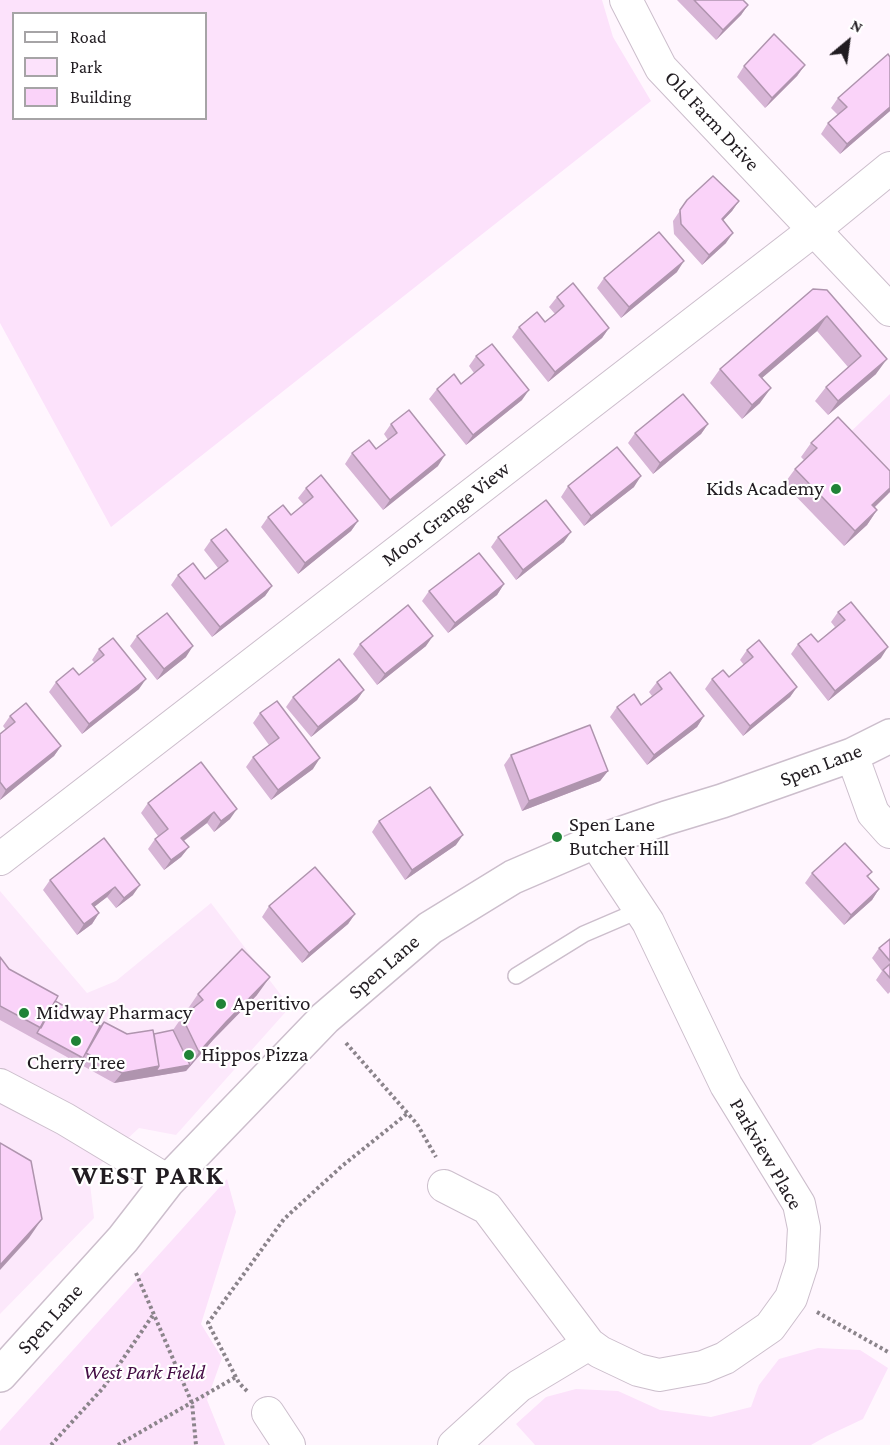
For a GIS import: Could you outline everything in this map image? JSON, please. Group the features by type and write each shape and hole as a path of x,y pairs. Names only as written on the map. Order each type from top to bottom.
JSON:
{"street":[{"name":"Old Farm Drive","path":"626,0 661,68 890,310"},
{"name":"Moor Grange View","path":"0,859 814,230 890,168"},
{"name":"Spen Lane","path":"0,1375 123,1239 168,1180 325,1018 430,927 513,877 595,842 722,801 852,755 890,736"},
{"path":"852,755 873,813 890,832"},
{"name":"Parkview Place","path":"444,1186 487,1208 589,1344 615,1360 638,1370 660,1375 703,1367 725,1358 770,1327 791,1298 802,1264 804,1228 799,1204 726,1085 648,922 595,842"},
{"path":"0,1085 64,1119 168,1180"},
{"path":"471,1439 519,1386 589,1344"},
{"path":"268,1413 289,1445"}],"lane":[{"path":"516,976 584,934 640,910"}],"path":[{"path":"325,1018 417,1124 436,1156 444,1186"},
{"path":"268,1413 239,1383 208,1323 284,1219 342,1166 408,1113"},
{"path":"123,1239 129,1260 192,1403 196,1445"},
{"path":"791,1298 890,1353"},
{"path":"51,1445 103,1388 153,1315"},
{"path":"118,1445 236,1377"}],"shaded area":[{"path":"0,891 87,993 116,981 211,903 290,1007 176,1135 139,1128 89,1175 94,1218 0,1314"}],"green space":[{"path":"0,0 602,0 613,37 651,101 111,527 0,323"},
{"path":"890,394 890,494 839,443"},
{"name":"West Park Field","path":"227,1179 236,1212 201,1324 222,1358 207,1400 225,1445 0,1445 0,1431"},
{"path":"818,1348 860,1350 888,1368 863,1419 811,1445 535,1445 516,1424 546,1397 576,1389 618,1391 660,1410 711,1417 751,1407 759,1385 779,1359"}],"building":[{"path":"694,0 743,0 748,5 723,30"},
{"path":"774,34 805,65 772,98 744,66"},
{"path":"888,54 890,57 890,107 847,144 828,123 847,107 838,98"},
{"path":"713,176 739,201 722,219 733,233 709,255 681,224 680,210 687,200"},
{"path":"659,232 684,261 629,307 604,278"},
{"path":"573,283 609,328 555,372 519,327 537,312 545,322 555,314 564,306 557,297"},
{"path":"813,289 827,290 887,359 838,401 826,387 861,356 827,316 759,375 771,388 752,405 720,369"},
{"path":"492,344 529,390 473,435 437,389 454,374 461,384 484,365 476,356"},
{"path":"683,394 708,424 660,463 635,433"},
{"path":"409,410 445,455 390,500 352,453 369,440 376,449 397,433 391,424"},
{"name":"Kids Academy","path":"838,417 890,471 890,488 872,505 877,510 855,531 795,469 817,448 811,443"},
{"path":"617,447 641,476 591,516 568,486"},
{"path":"321,475 358,521 305,563 268,517 283,505 291,515 313,497 306,488"},
{"path":"546,500 571,532 523,570 498,537"},
{"path":"226,529 272,586 220,627 178,575 193,563 205,579 228,561 211,540"},
{"path":"479,553 504,584 455,623 429,591"},
{"path":"851,602 888,647 835,691 798,644 811,634 818,642 845,620 838,612"},
{"path":"408,605 433,636 385,674 360,644"},
{"path":"167,613 193,646 164,669 137,636"},
{"path":"113,638 146,679 89,724 56,682 73,668 79,675 104,655 99,649"},
{"path":"759,640 797,687 750,726 712,679 723,670 729,677 753,657 747,650"},
{"path":"339,659 364,690 318,727 293,697"},
{"path":"670,672 704,716 654,755 617,707 634,694 641,705 662,689 657,682"},
{"path":"277,701 320,758 278,790 253,757 279,738 260,713"},
{"path":"26,703 61,746 6,790 0,782 0,734 15,722 10,716"},
{"path":"590,725 608,771 529,801 511,755"},
{"path":"201,762 237,809 221,821 214,812 181,838 189,847 171,860 155,839 168,829 148,803"},
{"path":"430,787 463,835 412,870 379,821"},
{"path":"104,838 140,885 124,898 115,887 92,904 99,913 84,924 50,880"},
{"path":"845,843 872,872 867,876 879,889 851,915 812,873"},
{"path":"315,867 355,914 309,953 269,906"},
{"path":"890,939 890,961 879,948"},
{"name":"Aperitivo","path":"242,949 270,977 199,1052 182,1017 203,1000 198,994"},
{"path":"0,957 9,969 58,996 41,1028 0,1006"},
{"path":"890,964 890,978 883,970"},
{"path":"55,1001 100,1026 83,1058 37,1033"},
{"path":"104,1022 127,1034 153,1030 159,1066 122,1073 86,1053"},
{"path":"173,1030 190,1065 156,1071 159,1066 154,1034"},
{"path":"0,1143 31,1161 42,1219 0,1265"}],"place":[{"name":"Kids Academy","path":"836,489"},
{"name":"Spen Lane Butcher Hill","path":"557,837"},
{"name":"Aperitivo","path":"221,1004"},
{"name":"Midway Pharmacy","path":"24,1013"},
{"name":"Cherry Tree","path":"76,1041"},
{"name":"Hippos Pizza","path":"189,1055"}],"district":[{"name":"WEST PARK","path":"148,1176"}]}
